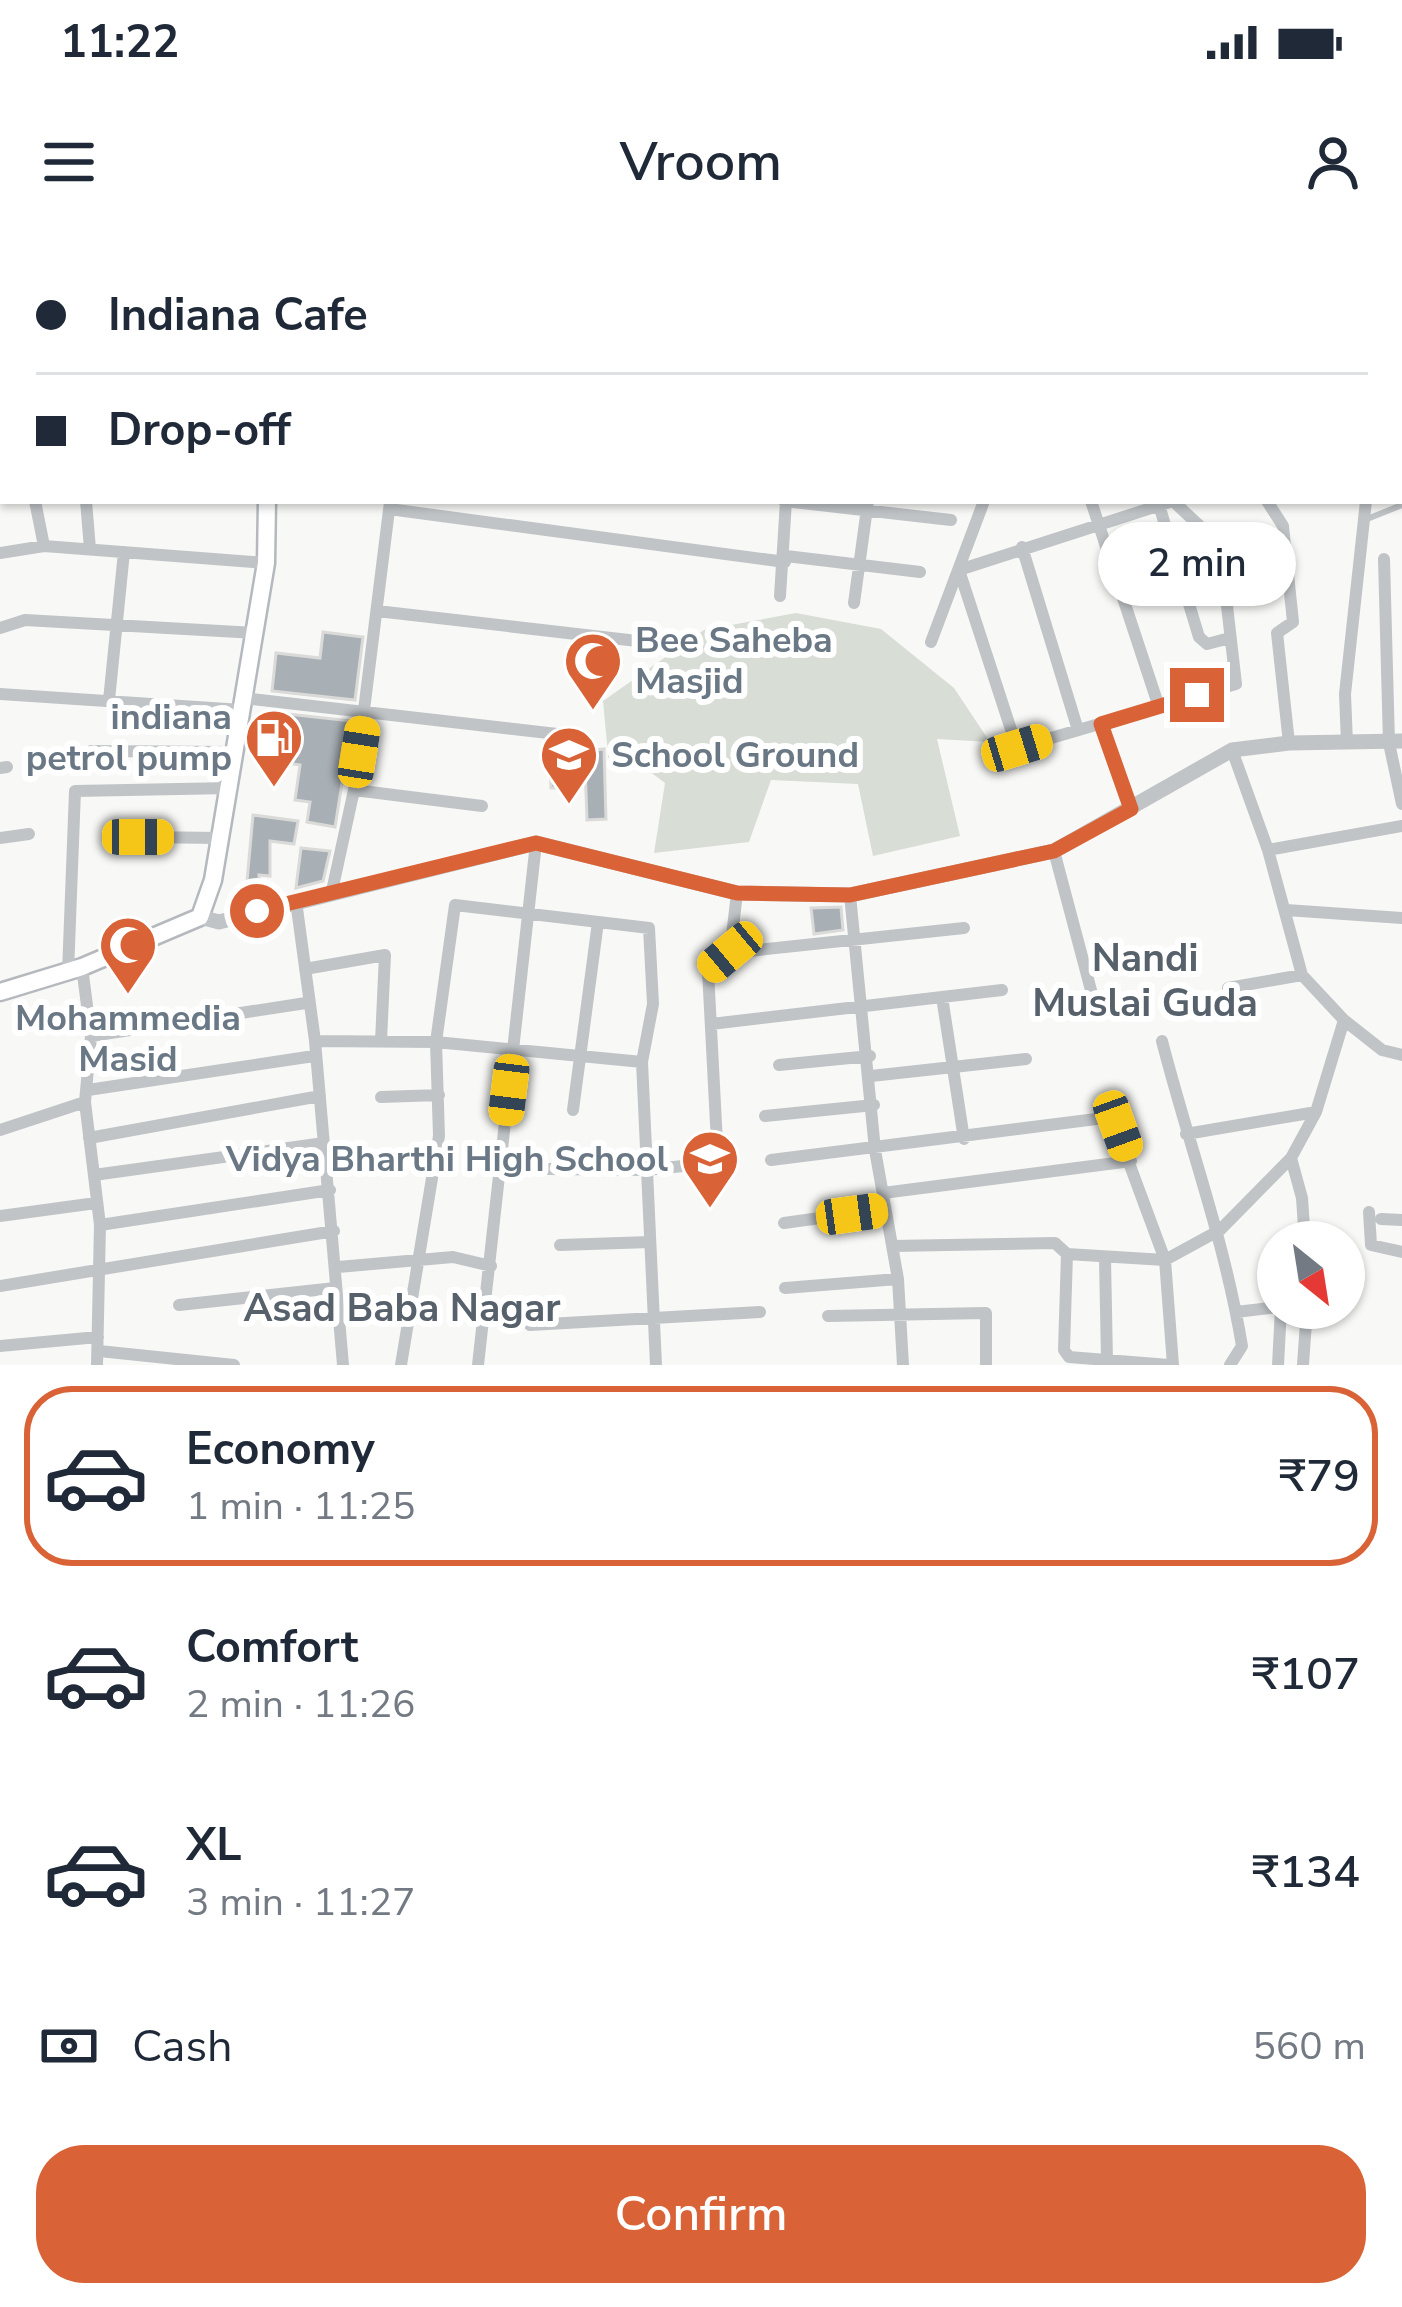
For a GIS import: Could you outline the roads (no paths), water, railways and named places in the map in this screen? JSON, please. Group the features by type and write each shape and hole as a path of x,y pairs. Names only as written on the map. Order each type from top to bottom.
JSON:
{"main road":[{"path":"0,992 75,970 200,917 231,788 266,563 268,504"}],"street":[{"path":"36,504 44,545"},
{"path":"86,504 90,549"},
{"path":"780,596 786,559 785,504"},
{"path":"834,504 950,520"},
{"path":"931,642 983,504"},
{"path":"1091,504 1159,707"},
{"path":"959,571 1162,504"},
{"path":"1169,504 1199,637 1207,644 1230,638"},
{"path":"959,571 1017,748 1235,684 1220,545 1171,504"},
{"path":"1269,504 1283,526 1293,622 1277,633 1289,743"},
{"path":"1347,743 1345,694 1366,504"},
{"path":"332,891 354,790 390,505 786,559 920,572"},
{"path":"854,603 867,506"},
{"path":"0,551 44,545 266,563"},
{"path":"1022,548 1078,730"},
{"path":"109,700 124,552"},
{"path":"1384,560 1402,804"},
{"path":"377,611 673,645"},
{"path":"0,628 26,620 256,633"},
{"path":"0,694 243,704 557,734"},
{"path":"1101,724 1131,809"},
{"path":"200,917 218,922 536,843 737,893 850,895 1054,851 1232,750 1289,743 1395,742"},
{"path":"1232,750 1268,850 1302,975 1344,1020 1382,1050 1402,1055"},
{"path":"92,752 235,752"},
{"path":"98,1351 100,1225 87,1096 91,1036 75,970 75,791 231,788"},
{"path":"354,790 482,806"},
{"path":"1268,850 1402,826"},
{"path":"0,838 29,834"},
{"path":"138,837 220,838"},
{"path":"478,1365 536,843"},
{"path":"1054,851 1096,1009"},
{"path":"730,952 737,893"},
{"path":"850,895 872,1076 875,1150 898,1279 903,1365"},
{"path":"296,901 338,1267 335,1288 344,1365"},
{"path":"401,1365 439,1136 436,1042 455,905 649,928 653,1004 642,1063 656,1365"},
{"path":"1286,910 1402,918"},
{"path":"573,1110 598,922"},
{"path":"548,1168 647,1170 718,1162 708,971 730,952 854,944 964,928"},
{"path":"305,969 385,955 382,1041"},
{"path":"1228,988 1302,975"},
{"path":"711,1024 1002,990"},
{"path":"942,997 964,1139"},
{"path":"91,1036 306,1003"},
{"path":"892,1246 1055,1244 1067,1254 1165,1260 1220,1230 1291,1157 1316,1112 1344,1020"},
{"path":"0,1130 87,1096 315,1048 382,1041 642,1063"},
{"path":"1162,1041 1186,1134 1220,1230 1241,1346 1230,1365"},
{"path":"778,1065 870,1057"},
{"path":"872,1076 1026,1059"},
{"path":"381,1096 439,1095"},
{"path":"88,1138 320,1096"},
{"path":"765,1116 874,1106"},
{"path":"1186,1134 1316,1112"},
{"path":"771,1160 1112,1117 1165,1260 1171,1365 1075,1361 1064,1350 1067,1254"},
{"path":"94,1175 324,1143"},
{"path":"1291,1157 1303,1221"},
{"path":"883,1193 1130,1161"},
{"path":"100,1225 329,1190"},
{"path":"0,1216 96,1203"},
{"path":"784,1223 885,1209"},
{"path":"1402,1220 1375,1216 1371,1245 1402,1252"},
{"path":"0,1286 334,1231"},
{"path":"560,1245 650,1242"},
{"path":"338,1267 453,1257 491,1266"},
{"path":"1105,1259 1106,1360"},
{"path":"785,1288 898,1279"},
{"path":"179,1305 335,1288"},
{"path":"1236,1312 1257,1310"},
{"path":"530,1325 760,1312"},
{"path":"828,1316 986,1312 986,1365"},
{"path":"1278,1365 1279,1329"},
{"path":"1303,1365 1306,1329"},
{"path":"0,1346 234,1365"}],"lane":[{"path":"1364,520 1402,505"}],"place":[{"name":"Bee Saheba Masjid","path":"593,712"},
{"name":"indiana petrol pump","path":"274,789"},
{"name":"School Ground","path":"569,806"},
{"name":"Mohammedia Masid","path":"128,996"},
{"name":"Vidya Bharthi High School","path":"710,1210"}],"district":[{"name":"Nandi Muslai Guda","path":"1145,980"},
{"name":"Asad Baba Nagar","path":"402,1308"}]}
